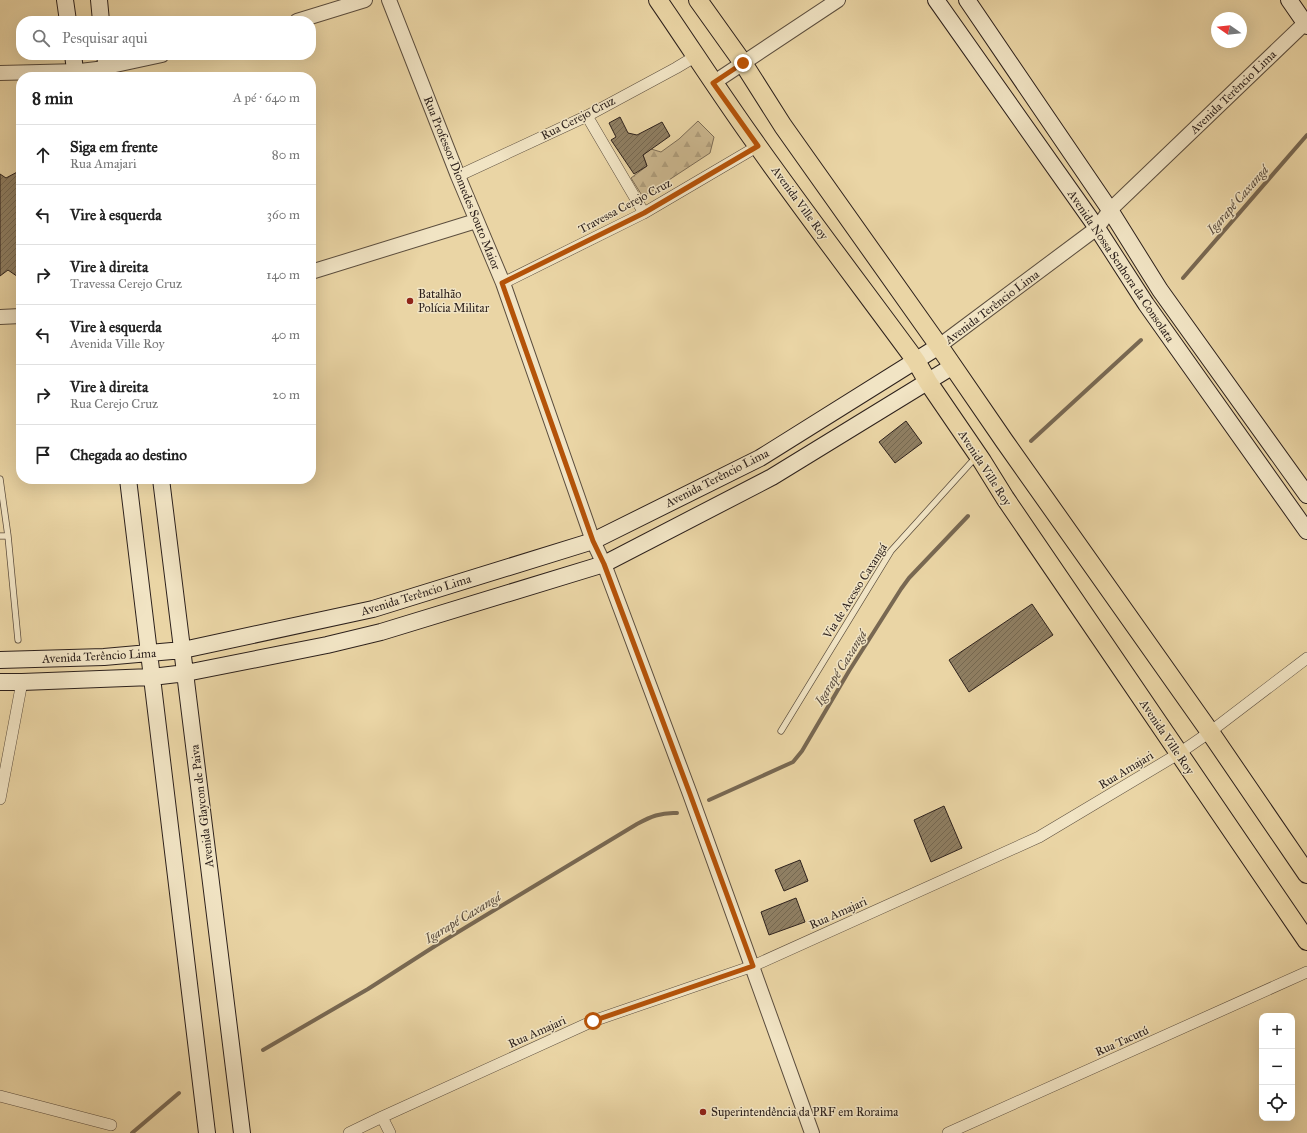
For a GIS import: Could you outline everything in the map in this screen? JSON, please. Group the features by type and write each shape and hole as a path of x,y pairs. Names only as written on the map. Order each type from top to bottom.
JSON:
{"main road":[{"path":"65,0 67,16"},
{"path":"99,0 101,16"},
{"name":"Avenida Ville Roy","path":"658,0 713,83 758,146 916,360 928,382 980,458 1005,498 1178,754 1307,941"},
{"path":"698,0 743,63 783,126 1210,732 1307,874"},
{"name":"Avenida Nossa Senhora da Consolata","path":"936,0 1097,228 1146,304 1307,531"},
{"name":"Avenida Nossa Senhora da Consolata","path":"967,0 1110,210 1160,290 1307,495"},
{"path":"1289,0 1306,24"},
{"name":"Avenida Terêncio Lima","path":"0,660 97,657 149,654 183,650 373,609 593,541 760,458 939,346"},
{"name":"Avenida Terêncio Lima","path":"0,682 152,676 186,673 327,645 381,632 604,564 772,477 953,366"},
{"path":"129,484 207,1133"},
{"name":"Avenida Glaycon de Paiva","path":"162,484 242,1133"},
{"path":"323,621 327,645"}],"street":[{"path":"313,16 365,0"},
{"name":"Rua Professor Diomedes Souto Maior","path":"389,0 502,283 593,541 604,564 700,820 812,1133"},
{"path":"713,83 838,0"},
{"name":"Avenida Terêncio Lima","path":"939,346 1097,228 1110,210 1306,24"},
{"name":"Rua Cerejo Cruz","path":"458,176 586,116 696,56"},
{"path":"0,73 107,66 137,60"},
{"path":"586,116 644,213"},
{"name":"Travessa Cerejo Cruz","path":"502,283 644,213 758,146"},
{"path":"316,270 476,221"},
{"path":"0,317 16,316"},
{"name":"Rua Amajari","path":"349,1133 593,1021 753,966 1039,837 1178,754 1210,732 1307,658"},
{"path":"0,799 22,682"},
{"name":"Rua Tacutú","path":"948,1133 1307,972"},
{"path":"0,1096 111,1125"},
{"path":"382,1117 390,1133"}],"lane":[{"name":"Via de Acesso Caxangá","path":"781,731 892,551 980,458"},
{"path":"0,479 8,536 18,640"},
{"path":"0,536 8,536"}],"green space":[{"path":"698,121 714,137 710,153 643,197 631,178 647,166 643,155 651,149 661,152 679,139"}],"building":[{"path":"620,117 628,133 637,135 662,122 670,136 643,155 647,166 634,174 611,140 616,137 609,123"},
{"path":"16,173 16,276 8,270 0,276 0,174 6,178"},
{"path":"906,421 922,443 895,463 879,442"},
{"path":"1032,604 1053,635 969,692 949,660"},
{"path":"944,806 962,848 931,862 914,820"},
{"path":"800,860 808,881 784,891 775,870"},
{"path":"796,898 805,922 769,935 761,912"}],"waterway":[{"name":"Igarapé Caxangá","path":"1183,278 1307,135"},
{"name":"Igarapé Caxangá","path":"1031,441 1141,340"},
{"name":"Igarapé Caxangá","path":"709,800 793,762 802,751 849,671 901,589 909,578 968,516"},
{"name":"Igarapé Caxangá","path":"263,1050 368,989 435,946 637,824 646,819 666,813 677,813"},
{"name":"Igarapé Caxangá","path":"132,1133 179,1093"}],"place":[{"name":"Batalhão Polícia Militar","path":"410,301"},
{"name":"Superintendência da PRF em Roraima","path":"703,1112"}],"route":[{"path":"593,1021 753,966 604,564 593,541 502,283 644,213 758,146 713,83 743,63"}]}
